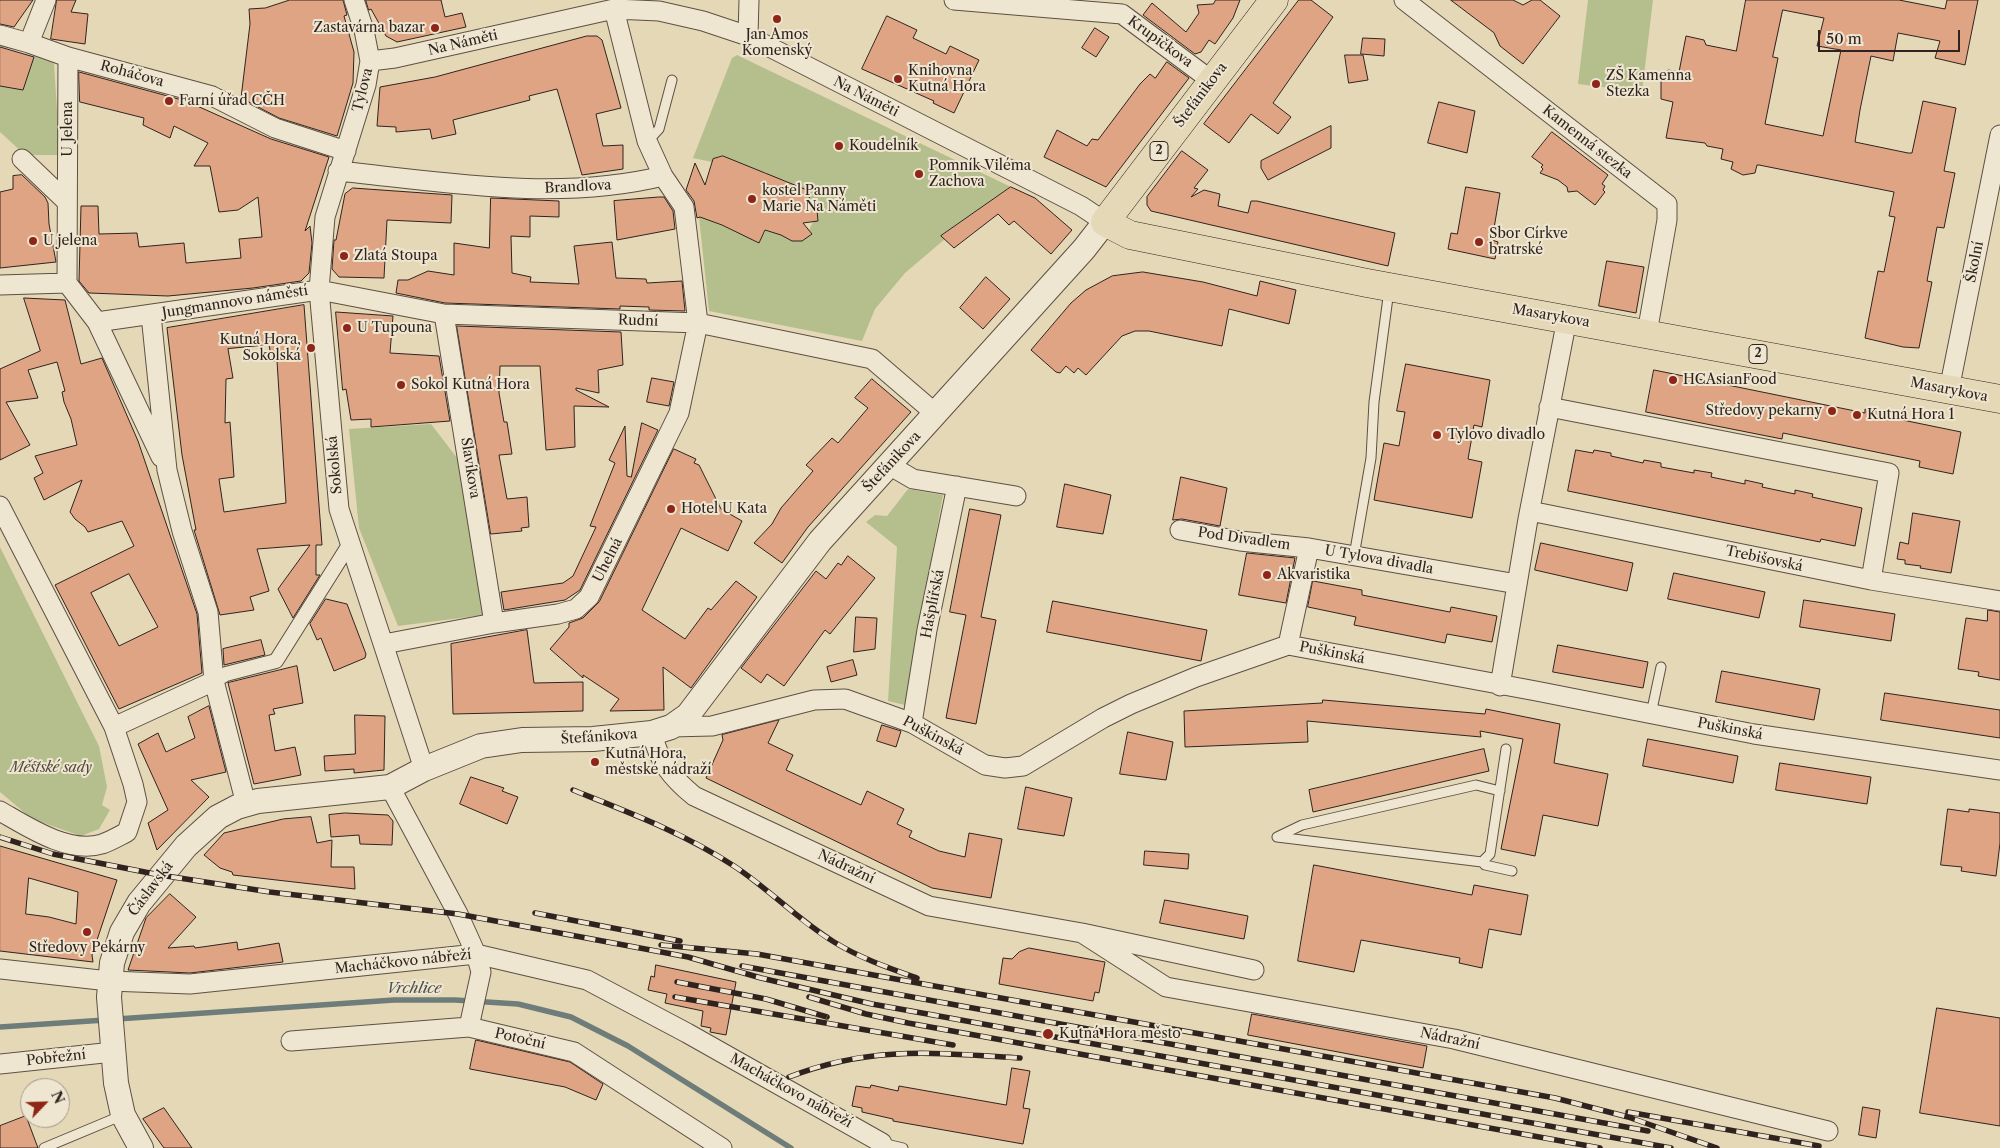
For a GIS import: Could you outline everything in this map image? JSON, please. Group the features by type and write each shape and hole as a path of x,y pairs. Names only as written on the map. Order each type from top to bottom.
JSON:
{"main road":[{"name":"Štefánikova","path":"1105,222 1274,0"},
{"name":"Masarykova","path":"1105,222 1130,235 1389,287 2000,399"}],"street":[{"path":"29,43 46,0"},
{"name":"Tylova","path":"346,152 366,85 370,61 364,30 354,0"},
{"path":"748,36 749,0"},
{"name":"Krupičkova","path":"954,0 1122,14 1212,81"},
{"name":"Kamenná stezka","path":"1404,0 1666,204 1667,220 1647,333"},
{"path":"614,9 647,141 663,176 684,207 698,323"},
{"name":"Na Náměti","path":"370,61 395,58 614,9 659,11 703,21 748,36 1081,206 1105,222"},
{"name":"Roháčova","path":"0,36 29,43 68,57 212,96 275,128 346,152"},
{"name":"U Jelena","path":"68,57 68,282"},
{"name":"Školní","path":"1949,390 1999,144"},
{"name":"Sokolská","path":"346,152 325,217 319,290 339,509 349,545 384,644 424,769"},
{"path":"22,159 67,202"},
{"name":"Brandlova","path":"338,172 522,189 631,184 663,176"},
{"name":"Štefánikova","path":"424,769 481,746 522,740 593,739 661,730 688,715 820,541 1084,249 1105,222"},
{"path":"0,285 68,282"},
{"name":"Jungmannovo náměstí","path":"68,282 97,322 167,470"},
{"name":"Rudní","path":"319,290 444,314 698,323 872,359 936,414"},
{"name":"Jungmannovo náměstí","path":"97,322 319,290"},
{"name":"Slavíkova","path":"444,314 494,623"},
{"name":"Jungmannovo náměstí","path":"151,315 167,470 182,532 208,612 214,681 246,804"},
{"path":"1500,686 1530,511 1567,319"},
{"name":"Uhelná","path":"384,644 576,610 589,597 679,413 698,323"},
{"path":"1549,407 1889,473 1871,580"},
{"path":"889,465 913,479 1016,496"},
{"name":"Hašplířská","path":"912,723 927,630 957,486"},
{"path":"0,506 114,727 137,802 127,832 102,844 82,845 64,842 36,832 0,811"},
{"name":"Trebišovská","path":"1530,511 1871,580 2000,601"},
{"name":"Pod Divadlem","path":"1180,530 1240,541 1309,548"},
{"path":"114,727 226,674 276,661 349,545"},
{"name":"U Tylova divadla","path":"1288,645 1309,548 1517,584"},
{"name":"Puškinská","path":"661,730 712,726 830,698 845,698 912,723 986,765 1005,768 1023,766 1103,718 1196,677 1288,645 1763,735 2000,770"},
{"name":"Nádražní","path":"661,730 657,753 675,780 694,796 929,906 1082,933 1254,970"},
{"name":"Čáslavská","path":"141,1148 123,1115 116,1083 109,989 122,932 131,914 148,890 198,832 218,817 246,804 390,788 424,769"},
{"path":"390,788 458,914 476,954 481,972 470,1021"},
{"name":"Nádražní","path":"1082,933 1166,986 1454,1039 1828,1131"},
{"name":"Macháčkovo nábřeží","path":"0,969 109,989 190,984 476,954 587,980 687,1033 882,1143"},
{"name":"Potoční","path":"291,1042 470,1021 574,1052 722,1148"},
{"name":"Pobřežní","path":"0,1064 112,1047"}],"lane":[{"path":"647,141 658,129 672,80"},
{"path":"1354,556 1371,458 1374,402 1389,287"},
{"path":"1651,714 1661,667"},
{"path":"1482,862 1490,854 1506,749"},
{"path":"1500,791 1476,784 1302,825 1277,837 1482,862 1484,865 1512,871"},
{"path":"44,1148 123,1115"},
{"path":"882,1143 903,1148"}],"green space":[{"path":"1588,0 1653,0 1642,92 1578,84"},
{"path":"35,54 50,58 54,64 60,155 25,155 0,132 0,86 23,90"},
{"path":"737,55 1011,187 942,235 945,239 905,273 875,309 862,341 709,311 699,217 706,214 718,224 722,221 759,243 768,226 810,235 812,234 809,230 813,222 818,221 813,207 805,194 808,192 807,190 796,189 797,186 795,185 793,187 784,184 785,180 782,180 781,183 766,177 767,173 764,172 763,176 754,173 756,169 753,168 751,172 744,164 723,161 722,156 718,157 720,161 712,162 693,158 732,58"},
{"path":"431,424 461,463 484,615 398,626 359,528 349,429"},
{"path":"908,489 943,495 905,705 888,701 897,547 866,522 875,515 887,516"},
{"name":"Městské sady","path":"0,547 99,746 107,787 102,805 110,810 99,829 81,836 32,819 0,792"}],"building":[{"path":"0,0 33,0 14,27 0,24"},
{"path":"57,0 76,0 71,12 88,14 85,44 51,39"},
{"path":"290,0 343,0 347,15 344,16 354,52 353,83 337,136 279,118 241,98 250,24 249,9 265,8"},
{"path":"366,0 441,0 445,17 462,13 466,27 397,42 386,36 371,9 369,10"},
{"path":"1216,0 1240,0 1233,18 1215,44 1209,40 1201,52 1195,54 1143,15 1152,3 1186,32 1199,13 1197,5 1213,4"},
{"path":"1299,0 1311,0 1333,17 1273,103 1291,117 1278,134 1251,114 1229,143 1204,124"},
{"path":"1451,0 1513,0 1523,5 1532,0 1540,0 1560,16 1523,64 1500,46 1494,33"},
{"path":"1746,0 1899,0 1945,9 1947,0 1978,0 1965,65 1935,58 1940,41 1898,33 1893,61 1871,56 1860,110 1855,142 1912,153 1923,101 1956,108 1944,171 1955,173 1944,228 1937,227 1927,281 1932,282 1919,348 1903,347 1865,338 1878,271 1884,272 1895,217 1889,216 1894,192 1759,165 1757,165 1755,173 1743,175 1731,169 1733,162 1721,159 1723,149 1707,146 1705,143 1666,138 1673,102 1661,99 1661,82 1668,70 1679,72 1686,36 1704,40 1706,45 1736,51","holes":["1783,10 1824,18 1817,46 1841,50 1823,136 1765,124 1778,58 1773,57"]},
{"path":"887,16 917,30 913,38 946,54 950,46 979,60 954,113 933,103 934,101 862,69"},
{"path":"1095,28 1109,37 1096,57 1082,48"},
{"path":"587,36 597,36 602,40 621,108 596,114 603,146 623,145 623,169 582,175 557,89 529,96 530,100 453,120 456,134 432,139 430,129 396,132 396,127 377,126 380,87 435,77"},
{"path":"1363,38 1385,39 1384,56 1361,54"},
{"path":"0,47 34,57 23,90 0,86"},
{"path":"1345,55 1363,55 1368,80 1349,83"},
{"path":"1167,62 1189,78 1106,187 1044,157 1057,130 1087,146 1092,139 1098,140 1140,84 1150,74 1155,78"},
{"path":"79,72 186,101 271,139 329,157 305,231 310,226 312,243 309,273 301,281 253,288 168,296 89,293 79,281 81,206 98,206 99,234 137,233 139,247 184,243 186,263 241,258 239,239 262,237 258,197 238,210 219,212 210,166 194,166 208,143 174,126 170,138 143,125 144,118 80,102"},
{"path":"1439,102 1475,111 1467,153 1428,143"},
{"path":"1331,126 1331,148 1268,180 1261,168 1261,161"},
{"path":"1552,132 1608,175 1602,184 1605,186 1603,190 1605,192 1595,205 1577,191 1568,192 1567,187 1558,180 1540,173 1543,165 1532,157"},
{"path":"1182,151 1208,170 1194,188 1198,189 1191,197 1204,190 1220,194 1218,206 1248,213 1251,201 1257,201 1395,233 1388,266 1151,211 1147,205 1147,197"},
{"name":"kostel Panny Marie Na Náměti","path":"723,156 807,190 812,206 817,210 818,221 803,223 812,234 802,241 792,241 765,230 759,243 722,225 700,217 697,218 694,201 686,190 695,163 705,185 713,159"},
{"path":"22,175 45,197 48,203 49,224 56,262 0,268 0,192 13,189 13,176"},
{"path":"1011,187 1035,198 1072,230 1051,254 1014,221 1009,225 998,214 954,248 941,236"},
{"path":"1466,187 1500,193 1492,240 1498,242 1495,259 1448,249 1451,233 1457,234"},
{"path":"353,188 452,195 451,223 387,220 384,278 339,277 332,269 334,240 336,240 345,194"},
{"path":"664,197 673,211 675,229 617,240 614,201"},
{"path":"491,198 559,201 559,217 530,216 530,237 511,236 512,273 531,277 530,282 579,284 574,246 612,242 616,278 646,279 647,283 682,281 685,311 649,310 649,307 620,306 620,309 445,303 396,293 398,280 408,280 428,271 454,275 454,243 489,248"},
{"path":"1607,261 1644,267 1636,313 1599,306"},
{"path":"1143,272 1203,282 1257,296 1260,281 1296,290 1289,324 1229,309 1222,346 1149,331 1135,331 1122,336 1086,375 1078,368 1074,373 1066,366 1060,373 1056,372 1031,350 1071,303 1086,290 1112,276"},
{"path":"986,277 1010,299 983,329 960,308"},
{"path":"24,298 65,300 81,364 102,358 138,441 197,614 202,673 119,709 55,585 134,546 122,521 88,532 75,519 70,512 82,480 44,500 34,478 43,473 35,456 77,445 71,419 64,402 62,392 65,391 57,362 28,370 38,398 6,402 30,445 0,460 0,369 40,351","holes":["129,574 158,627 119,646 91,593"]},
{"path":"304,305 322,545 316,545 316,575 320,575 293,618 278,589 310,545 257,549 269,591 250,597 254,610 220,615 194,530 196,530 182,455 167,328","holes":["269,345 272,361 277,361 286,503 224,512 219,479 234,477 230,422 225,423 226,379 233,378 228,349"]},
{"path":"336,312 393,316 390,353 439,356 450,421 371,427 371,419 351,420 346,389 343,390"},
{"path":"457,326 621,332 623,365 598,370 599,393 576,388 576,390 609,407 574,406 575,447 546,450 540,366 500,366 499,393 504,422 507,422 512,454 499,455 507,499 527,497 529,527 521,528 522,531 491,534"},
{"name":"Tylovo divadlo","path":"1406,364 1490,380 1482,427 1474,425 1468,459 1482,462 1472,518 1374,500 1384,443 1399,446 1405,412 1397,411"},
{"path":"1654,370 1865,413 1865,409 1884,413 1883,416 1961,432 1953,474 1919,467 1920,461 1783,433 1782,439 1646,412"},
{"path":"652,378 674,382 669,406 647,402"},
{"path":"872,379 911,412 808,527 782,563 754,543 772,524 781,508 813,471 806,465 832,438 838,443 868,408 855,398"},
{"path":"642,423 658,430 580,590 565,600 504,610 501,592 563,583 573,576 596,527 590,526 615,463 609,460 625,426 627,476 631,477"},
{"path":"674,449 696,459 694,463 699,465 721,509 742,521 728,551 681,528 642,610 685,639 708,608 711,610 736,581 757,597 691,688 663,667 664,710 610,711 619,699 583,675 583,678 550,649 569,627 569,623 583,618 599,602"},
{"path":"1576,450 1593,453 1594,450 1611,453 1611,456 1643,463 1644,460 1661,463 1661,467 1694,473 1694,470 1712,473 1711,477 1745,484 1745,480 1763,484 1762,487 1795,494 1795,490 1813,494 1812,497 1862,508 1855,546 1821,539 1820,542 1568,491"},
{"path":"1181,477 1227,488 1220,526 1182,519 1173,520"},
{"path":"1065,484 1111,495 1103,534 1057,527"},
{"path":"970,509 1001,515 981,617 996,620 976,724 946,718 966,615 950,612"},
{"path":"1913,513 1960,521 1951,573 1920,568 1921,566 1905,564 1905,560 1897,559 1900,542 1908,544"},
{"path":"1541,543 1633,563 1627,591 1535,570"},
{"name":"Akvaristika","path":"1247,553 1295,558 1286,603 1239,595"},
{"path":"848,556 875,578 830,634 825,630 784,686 767,674 761,683 741,668 816,571 826,579 838,563 841,565"},
{"path":"1674,573 1765,592 1759,618 1668,599"},
{"path":"1313,581 1362,590 1362,595 1450,612 1451,607 1497,616 1492,642 1447,634 1445,643 1354,625 1356,617 1308,607"},
{"path":"326,599 347,604 366,654 365,658 334,671 321,638 317,640 310,624"},
{"path":"1804,600 1895,614 1891,641 1800,627"},
{"path":"1053,601 1207,630 1201,661 1047,632"},
{"path":"1988,610 2000,612 2000,680 1978,676 1979,672 1958,669 1966,618 1987,621"},
{"path":"856,617 877,618 875,649 854,652"},
{"path":"527,630 534,683 583,682 583,711 453,714 451,644"},
{"path":"261,640 265,655 224,665 223,649"},
{"path":"1558,645 1648,662 1643,688 1553,672"},
{"path":"853,660 857,675 831,682 827,667"},
{"path":"297,666 303,703 273,709 275,714 269,715 275,751 295,747 301,775 254,784 228,683"},
{"path":"1722,671 1820,689 1814,720 1716,702"},
{"path":"1885,693 2000,710 2000,738 1881,720"},
{"path":"1323,700 1485,714 1486,709 1560,724 1554,763 1608,774 1598,826 1543,815 1535,856 1501,849 1523,739 1480,731 1481,737 1307,721 1308,742 1185,747 1184,711 1322,703"},
{"path":"209,706 226,772 191,780 209,797 157,850 148,823 168,810 138,744 158,733 166,752 195,738 188,717"},
{"path":"355,715 385,716 384,770 354,773 354,769 325,771 324,756 355,754"},
{"path":"779,720 768,743 793,755 786,770 861,805 867,791 904,809 897,824 912,831 909,837 939,851 965,857 969,833 1002,839 991,898 932,888 706,778 723,740 722,735"},
{"path":"882,725 901,731 896,747 877,741"},
{"path":"1128,732 1173,742 1166,780 1120,774"},
{"path":"1648,739 1738,756 1733,783 1643,766"},
{"path":"1484,749 1489,771 1313,812 1309,790"},
{"path":"1780,763 1871,777 1867,804 1776,790"},
{"path":"471,777 504,788 502,791 518,797 507,824 460,804"},
{"path":"1026,787 1072,798 1064,836 1018,829"},
{"path":"1948,809 1969,812 1969,809 2000,813 2000,843 1996,876 1961,871 1962,867 1941,865"},
{"path":"345,813 388,815 393,821 392,845 360,844 359,835 331,837 329,815"},
{"path":"311,817 317,843 332,840 331,867 354,867 355,889 233,875 232,872 220,868 204,855 224,833 283,819"},
{"path":"0,846 117,880 92,955 93,962 0,951","holes":["29,878 78,892 76,924 49,917 26,914"]},
{"path":"1145,851 1189,854 1188,869 1144,865"},
{"path":"1314,865 1472,895 1474,885 1528,895 1521,935 1489,929 1482,968 1459,963 1460,958 1361,940 1354,972 1298,961"},
{"path":"170,894 196,917 168,948 194,946 195,948 237,942 238,950 279,943 283,962 190,973 128,970 146,918"},
{"path":"1165,900 1248,916 1244,939 1160,923"},
{"path":"1029,948 1105,962 1099,993 1095,992 1093,1001 999,984 1003,958 1012,959 1019,952"},
{"path":"656,965 736,982 726,1035 710,1032 711,1028 701,1026 703,1011 665,1003 667,994 648,990 651,976 654,977"},
{"path":"1937,1008 2000,1018 2000,1126 1920,1113"},
{"path":"1252,1014 1427,1046 1423,1068 1248,1035"},
{"path":"476,1040 570,1062 603,1084 596,1100 565,1087 470,1069"},
{"path":"1012,1068 1030,1071 1023,1108 1030,1109 1023,1144 893,1121 893,1119 862,1112 862,1108 852,1106 856,1086 870,1088 871,1085 898,1091 899,1086 1006,1105"},
{"path":"1863,1107 1880,1110 1876,1138 1859,1135"},
{"path":"164,1108 192,1148 164,1148 143,1119"},
{"path":"20,1118 20,1128 30,1128 38,1148 0,1148 0,1126"}],"waterway":[{"name":"Vrchlice","path":"117,1019 394,1000 455,1000 518,1004 571,1017 628,1046 791,1148"},
{"name":"Vrchlice","path":"0,1027 105,1020"}],"railway":[{"path":"573,790 695,843 747,875 808,924 834,942 864,958 917,978"},
{"path":"0,837 53,854 160,875 270,892 458,914 688,957 761,978 872,1004 1671,1148"},
{"path":"535,913 680,941"},
{"path":"661,945 757,954 1555,1098 1628,1117 1717,1148"},
{"path":"742,966 1648,1131"},
{"path":"677,982 766,999 827,1017"},
{"path":"675,997 953,1045"},
{"path":"809,997 866,1014 908,1023 1600,1148"},
{"path":"789,1077 819,1067 876,1056 931,1053 1020,1058"},
{"path":"1628,1112 1819,1146"}],"place":[{"name":"Jan Amos Komenský","path":"777,19"},
{"name":"Zastavárna bazar","path":"435,28"},
{"name":"Knihovna Kutná Hora","path":"898,79"},
{"name":"ZŠ Kamenna Stezka","path":"1596,84"},
{"name":"Farní úřad CČH","path":"169,101"},
{"name":"Koudelník","path":"839,146"},
{"name":"Pomník Viléma Zachova","path":"919,174"},
{"name":"kostel Panny Marie Na Náměti","path":"752,199"},
{"name":"U jelena","path":"33,241"},
{"name":"Sbor Církve bratrské","path":"1479,242"},
{"name":"Zlatá Stoupa","path":"344,256"},
{"name":"U Tupouna","path":"347,328"},
{"name":"Kutná Hora, Sokolská","path":"311,348"},
{"name":"HCAsianFood","path":"1673,380"},
{"name":"Sokol Kutná Hora","path":"401,385"},
{"name":"Středovy pekarny","path":"1832,411"},
{"name":"Kutná Hora 1","path":"1857,415"},
{"name":"Tylovo divadlo","path":"1437,435"},
{"name":"Hotel U Kata","path":"671,509"},
{"name":"Akvaristika","path":"1267,575"},
{"name":"Kutná Hora, městské nádraží","path":"595,762"},
{"name":"Středovy Pekárny","path":"87,932"},
{"name":"Kutná Hora město","path":"1048,1034"}]}
